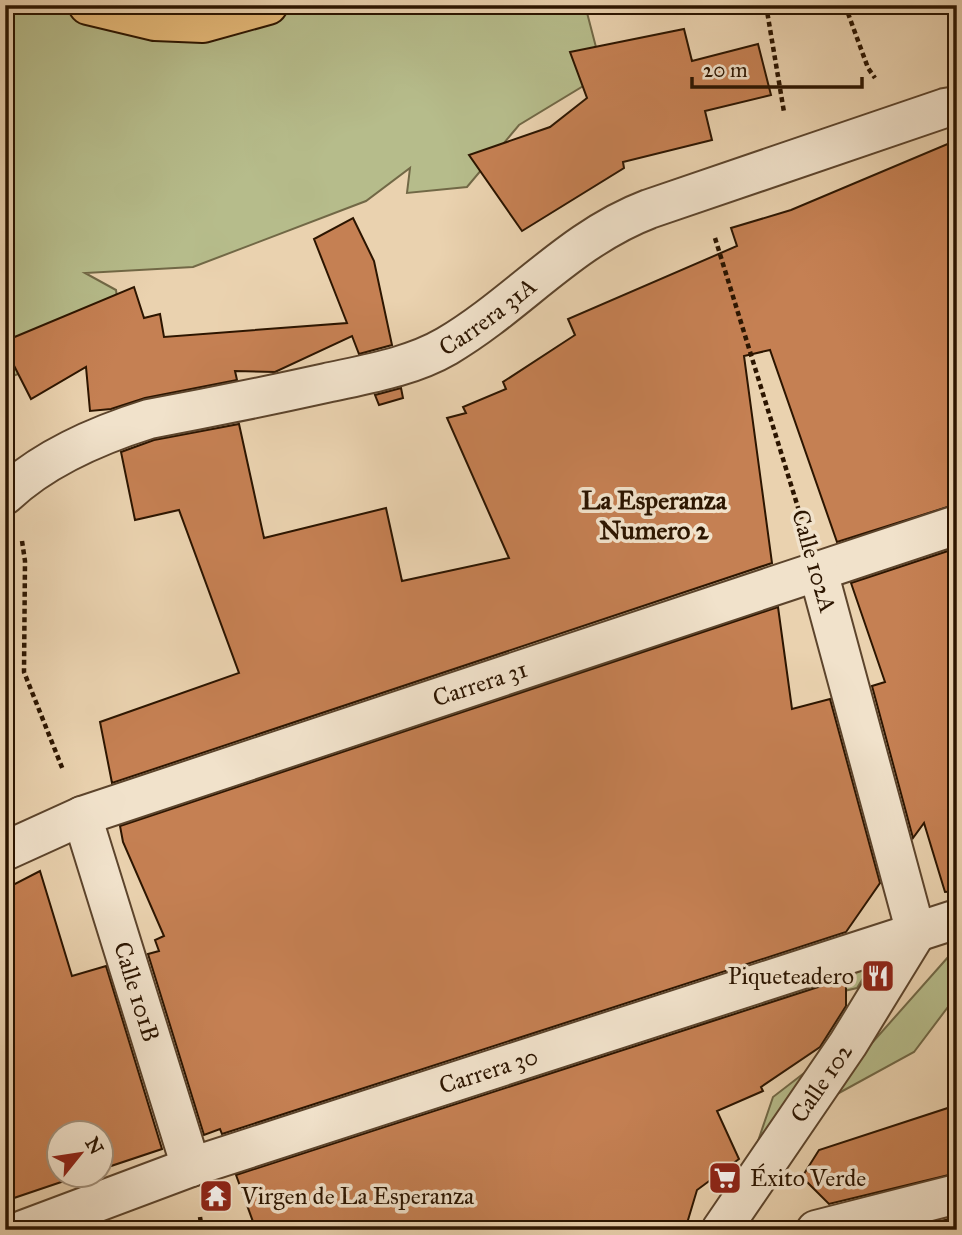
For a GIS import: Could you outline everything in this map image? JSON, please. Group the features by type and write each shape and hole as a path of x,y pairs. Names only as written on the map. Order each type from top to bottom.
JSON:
{"main road":[{"path":"89,5 155,21 203,23 268,5"}],"street":[{"name":"Carrera 31A","path":"10,490 61,455 116,430 149,419 379,371 424,357 445,347 484,321 599,232 640,212 944,107 957,106"},
{"name":"Carrera 31","path":"5,851 82,816 957,525"},
{"name":"Calle 102A","path":"818,571 916,933"},
{"name":"Calle 101B","path":"82,816 191,1167"},
{"name":"Carrera 30","path":"23,1230 191,1167 957,919"},
{"name":"Calle 102","path":"722,1230 848,1044 916,933"},
{"path":"816,1230 957,1194"}],"path":[{"path":"766,5 791,161"},
{"path":"845,5 868,68 907,121"},
{"name":"Calle 102A","path":"702,192 818,571"},
{"path":"10,490 25,561 23,672 82,816"}],"green space":[{"path":"5,5 585,5 603,74 519,125 467,187 407,193 410,168 366,201 193,267 85,273 116,290 122,334 5,379"},
{"path":"957,947 957,995 914,1052 817,1105"},
{"path":"875,959 857,988 619,1042"},
{"path":"821,1060 756,1147 773,1097"}],"building":[{"path":"684,29 692,61 758,44 771,95 705,111 712,140 623,162 624,168 522,231 469,155 550,127 587,98 570,52"},
{"path":"957,140 957,504 837,542 770,350 744,356 772,563 112,783 100,722 239,673 179,510 135,520 121,452 154,440 239,424 264,538 386,508 402,581 509,558 447,418 466,413 463,407 506,389 503,382 575,335 568,319 737,246 731,228 791,210"},
{"path":"353,218 374,261 392,345 359,354 352,336 275,372 235,371 237,380 145,398 111,409 90,411 86,367 31,399 5,348 5,341 134,287 144,318 160,314 164,337 347,323 314,239"},
{"path":"401,388 403,398 379,405 375,395"},
{"path":"957,548 957,891 945,892 924,823 913,838 872,686 885,682 851,583"},
{"path":"778,607 792,709 830,699 880,883 846,932 222,1134 220,1129 204,1135 148,954 159,951 155,940 164,936 123,842 120,826"},
{"path":"40,871 72,976 106,966 162,1149 116,1164 116,1120 46,1120 46,1187 5,1201 5,889"},
{"path":"846,978 846,1006 820,1047 761,1087 763,1091 717,1111 739,1159 697,1190 685,1230 256,1230 236,1175"},
{"path":"957,1105 957,1173 829,1204 802,1177 819,1150"},
{"path":"957,1217 957,1230 905,1230"}],"place":[{"name":"Piqueteadero","path":"878,976"},
{"name":"Éxito Verde","path":"725,1178"},
{"name":"Virgen de La Esperanza","path":"216,1196"}],"district":[{"name":"La Esperanza Numero 2","path":"654,515"}]}
